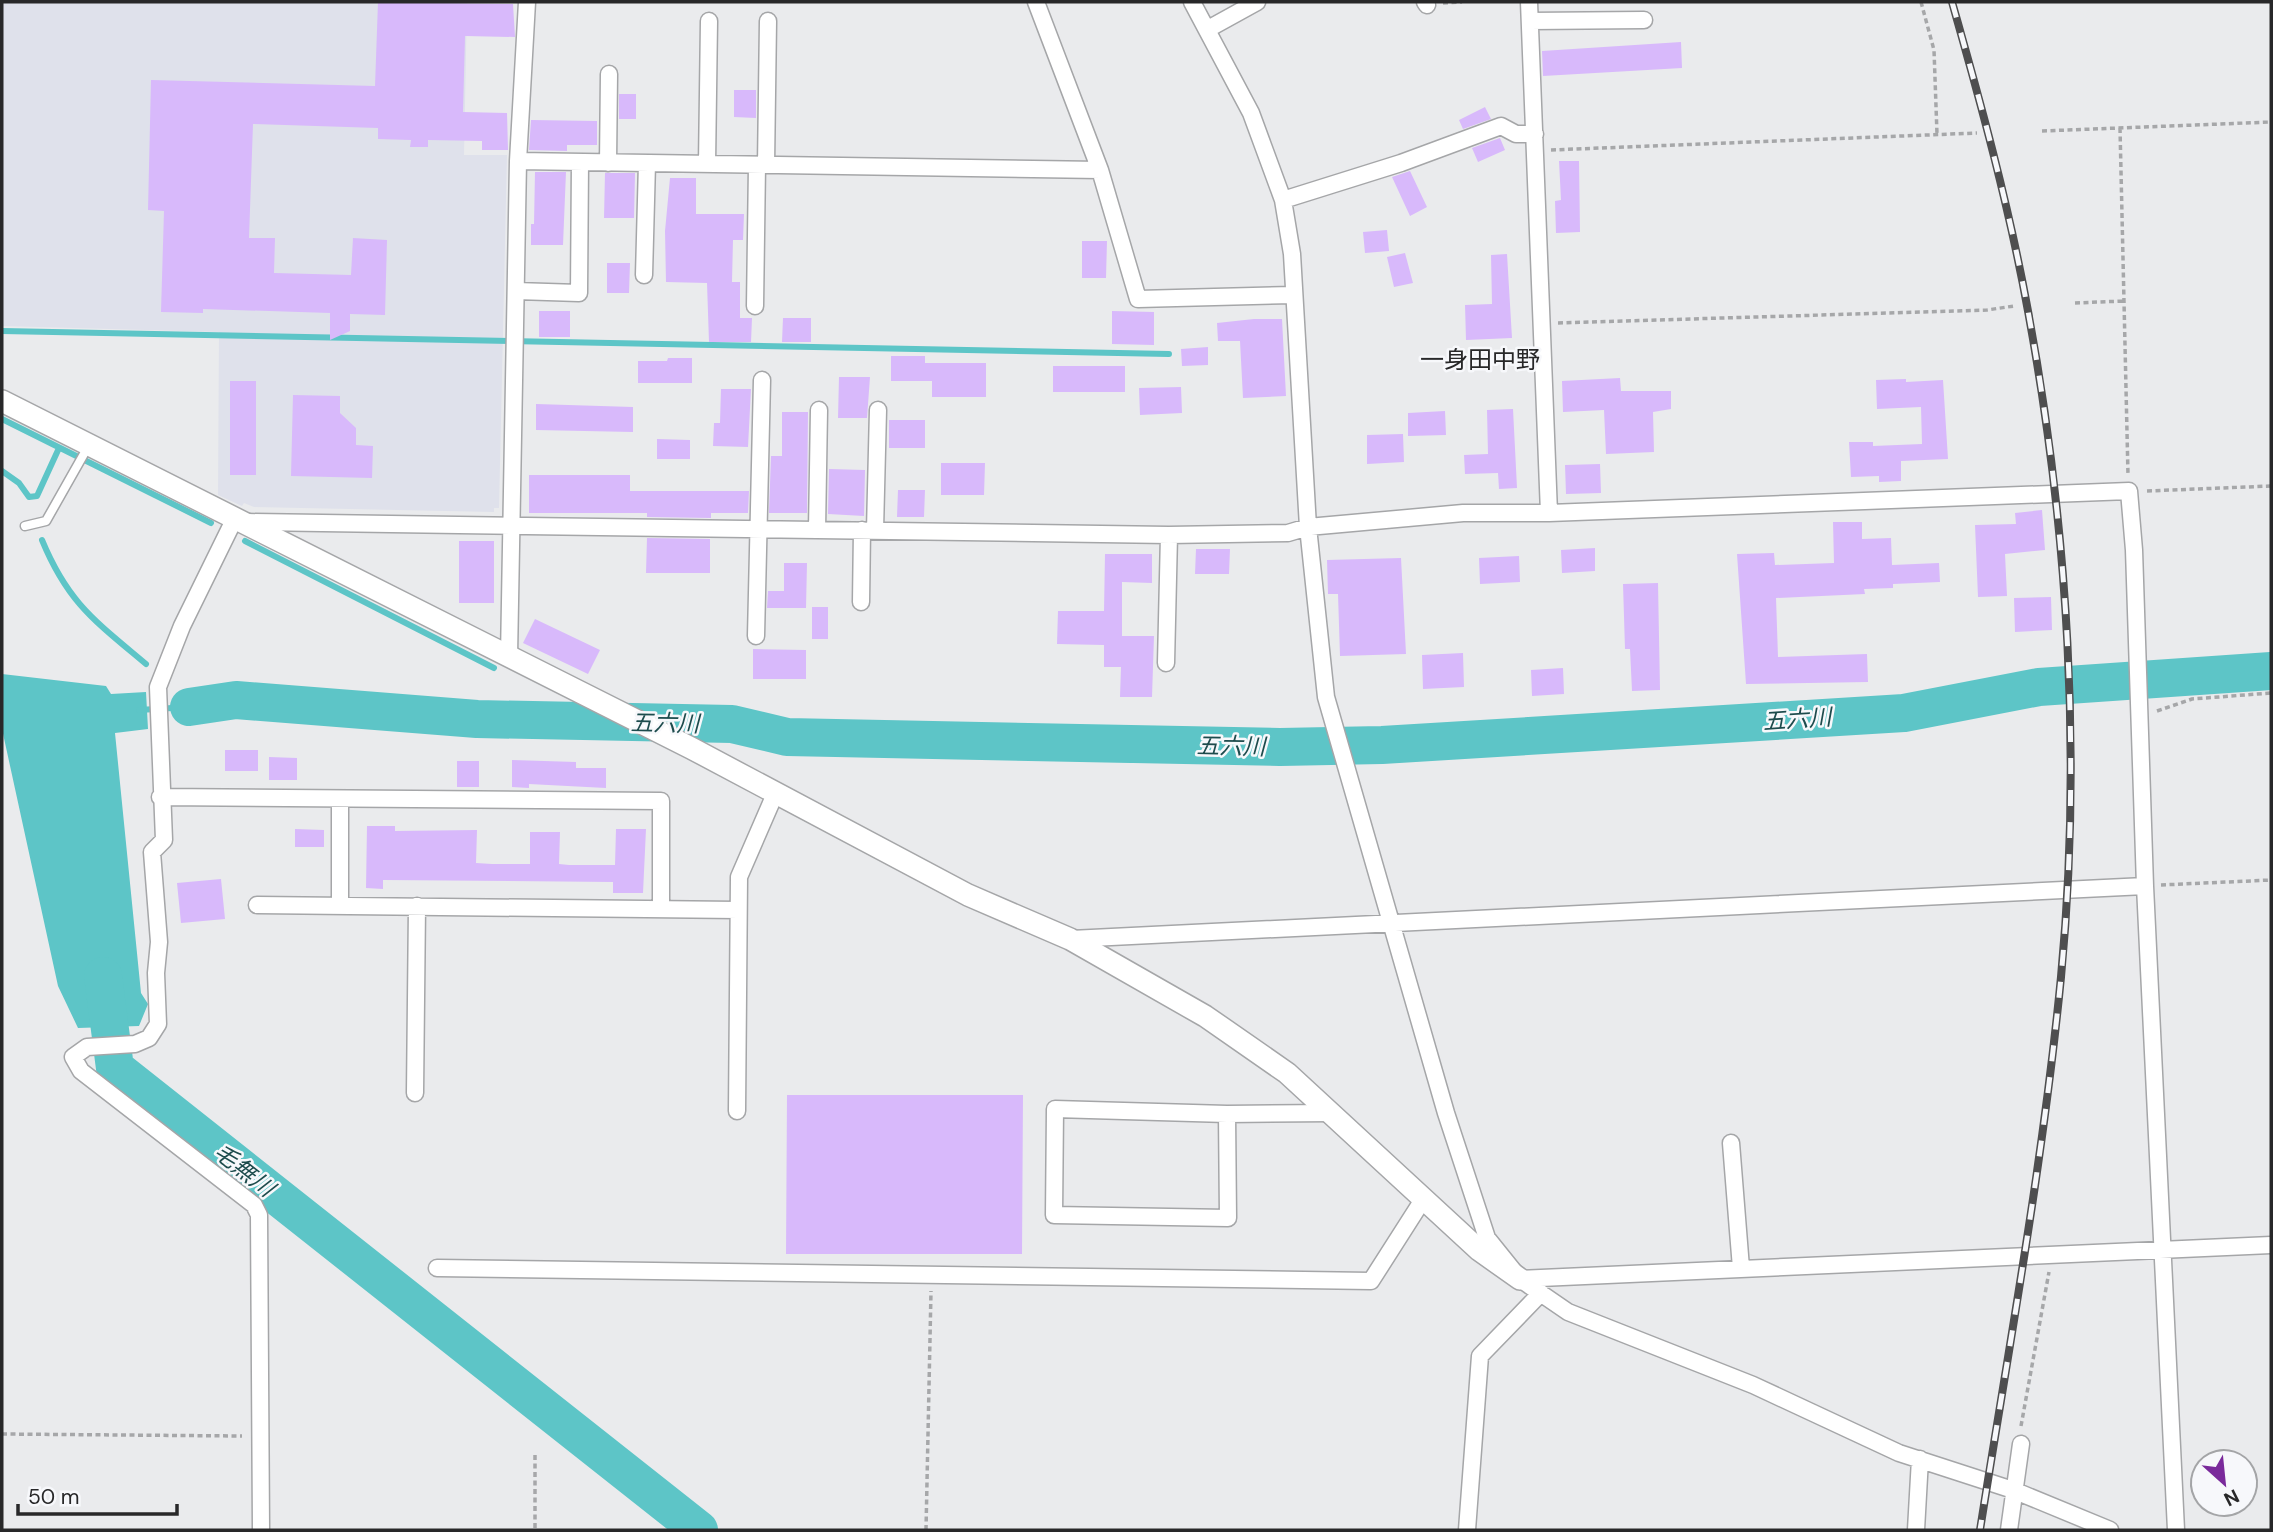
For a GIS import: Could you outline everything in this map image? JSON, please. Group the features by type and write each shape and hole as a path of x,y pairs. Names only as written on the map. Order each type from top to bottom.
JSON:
{"street":[{"path":"509,657 519,161 527,2"},
{"path":"1036,2 1100,170 1138,299 1293,295"},
{"path":"1192,2 1251,113 1283,200 1291,245 1308,527 1326,697 1394,924 1483,1244"},
{"path":"1208,29 1257,2"},
{"path":"1529,2 1549,513"},
{"path":"755,306 768,20"},
{"path":"1530,21 1644,20"},
{"path":"707,164 709,21"},
{"path":"608,163 609,74"},
{"path":"1283,200 1401,163 1501,126 1516,134 1535,134"},
{"path":"519,161 1100,170"},
{"path":"516,291 579,293 580,162"},
{"path":"644,275 647,163"},
{"path":"756,636 762,380"},
{"path":"2,401 87,448 239,520 691,748 968,895 1070,939 1234,1034 1287,1073 1424,1198 1483,1244 1520,1279 1568,1311 1753,1385 1788,1403 1920,1459 2013,1490 2110,1530"},
{"path":"817,530 819,410"},
{"path":"861,602 878,410"},
{"path":"239,520 512,527 1169,535 1288,533 1308,527 1463,513 1549,513 2129,491 2176,1530"},
{"path":"239,520 182,625 158,687 160,797 164,839 152,852 159,942 156,974 158,1024 149,1038 135,1044 87,1047 74,1057 80,1071 254,1205 259,1215 261,1530"},
{"path":"1166,663 1169,535"},
{"path":"737,1111 738,877 775,794"},
{"path":"160,797 661,802 661,909"},
{"path":"340,799 340,906"},
{"path":"1070,939 2146,886"},
{"path":"257,905 738,910"},
{"path":"415,1093 417,906"},
{"path":"1227,1114 1228,1218 1054,1215 1055,1109 1227,1114 1332,1113"},
{"path":"1731,1143 1741,1268"},
{"path":"438,1268 1371,1281 1424,1198"},
{"path":"1520,1279 2271,1245"},
{"path":"1467,1530 1480,1356 1541,1293"},
{"path":"2008,1530 2021,1444"},
{"path":"1916,1530 1920,1459"}],"lane":[{"path":"25,526 46,521 87,448"}],"path":[{"path":"1921,2 1934,50 1937,134"},
{"path":"2042,131 2271,122"},
{"path":"2119,128 2129,491 2271,486"},
{"path":"1535,151 1977,133"},
{"path":"2075,303 2124,301"},
{"path":"1542,324 1987,310 2014,306"},
{"path":"2140,714 2192,699 2271,693"},
{"path":"2146,886 2271,880"},
{"path":"2021,1444 2020,1433 2052,1256"},
{"path":"926,1530 931,1276"},
{"path":"2,1434 261,1436"},
{"path":"535,1455 535,1530"}],"shaded area":[{"path":"2,2 467,2 464,155 507,155 499,508 494,508 494,512 254,507 244,503 242,506 218,495 219,332 2,326"}],"water":[{"path":"2,674 106,686 111,694 146,692 148,729 115,733 141,993 148,1004 139,1026 78,1028 58,986 2,729"}],"building":[{"path":"378,2 513,4 515,37 465,36 463,112 507,113 508,150 482,150 482,141 428,140 428,147 410,147 411,140 378,139 378,128 253,124 249,238 275,238 274,273 351,275 353,238 387,240 385,315 350,314 350,331 330,340 330,313 203,309 203,313 161,312 164,211 148,210 151,80 375,86"},
{"path":"1681,42 1682,68 1543,76 1542,51"},
{"path":"734,90 756,90 756,118 734,117"},
{"path":"619,94 636,94 636,119 619,119"},
{"path":"1485,107 1491,119 1463,129 1459,120"},
{"path":"531,120 597,121 597,145 567,145 567,151 529,150"},
{"path":"1500,138 1505,150 1478,162 1472,148"},
{"path":"1559,161 1579,161 1580,232 1556,233 1555,201 1561,200"},
{"path":"1410,171 1427,207 1410,216 1392,177"},
{"path":"535,172 566,172 563,245 531,245"},
{"path":"605,173 635,173 634,218 604,218"},
{"path":"670,178 696,178 696,214 744,214 743,240 733,240 732,282 740,282 740,318 752,318 751,342 709,342 707,283 666,282 665,231"},
{"path":"1387,230 1389,251 1365,253 1363,232"},
{"path":"1082,241 1107,241 1106,278 1082,278"},
{"path":"1405,253 1413,283 1394,287 1387,257"},
{"path":"1507,254 1512,338 1466,340 1465,305 1492,304 1491,255"},
{"path":"607,263 630,263 629,293 607,293"},
{"path":"539,311 570,311 570,337 539,337"},
{"path":"1112,311 1154,312 1154,345 1112,344"},
{"path":"783,318 811,318 811,342 782,342"},
{"path":"1282,319 1286,396 1243,398 1240,341 1218,341 1217,323"},
{"path":"1208,347 1208,365 1182,366 1181,349"},
{"path":"891,356 925,356 925,363 986,363 986,397 932,397 932,381 891,381"},
{"path":"668,358 692,358 692,383 638,383 638,361 667,361"},
{"path":"1053,366 1125,366 1125,392 1053,392"},
{"path":"839,377 870,377 867,418 838,418"},
{"path":"1620,378 1621,391 1671,391 1671,409 1653,412 1654,452 1606,454 1604,410 1563,412 1562,381"},
{"path":"1906,379 1906,382 1943,380 1948,459 1901,461 1901,481 1879,482 1879,476 1851,477 1849,442 1873,442 1873,446 1922,444 1921,407 1877,409 1876,380"},
{"path":"230,381 256,381 256,475 230,475"},
{"path":"1181,387 1182,413 1140,415 1139,388"},
{"path":"721,389 751,389 748,447 713,446 714,423 720,423"},
{"path":"293,395 340,396 340,413 356,428 356,445 373,446 372,478 291,476"},
{"path":"536,404 633,407 633,432 536,430"},
{"path":"1513,409 1517,488 1499,489 1498,473 1465,474 1464,455 1488,454 1487,410"},
{"path":"1445,411 1446,435 1408,436 1408,413"},
{"path":"782,412 808,412 807,513 769,513 771,456 782,456"},
{"path":"889,420 925,420 925,448 889,448"},
{"path":"1403,434 1404,462 1367,464 1367,435"},
{"path":"657,439 690,440 690,459 657,459"},
{"path":"941,463 985,463 984,495 941,495"},
{"path":"1600,464 1601,493 1566,494 1565,465"},
{"path":"829,469 865,470 864,516 828,514"},
{"path":"529,475 630,475 630,491 749,491 748,513 711,513 711,518 647,517 647,513 529,513"},
{"path":"898,490 925,490 924,517 897,517"},
{"path":"2042,510 2045,550 2005,554 2007,596 1978,597 1975,525 2016,524 2015,513"},
{"path":"1833,522 1862,522 1862,539 1891,538 1892,565 1939,563 1940,582 1893,584 1893,588 1864,589 1865,594 1776,598 1778,657 1867,654 1868,682 1746,684 1737,554 1774,553 1775,565 1834,563"},
{"path":"647,538 710,539 710,573 646,573"},
{"path":"459,541 494,541 494,603 459,603"},
{"path":"1595,548 1595,571 1562,573 1561,550"},
{"path":"1196,549 1230,549 1229,574 1195,574"},
{"path":"1105,554 1152,554 1152,583 1122,582 1122,636 1154,636 1152,697 1120,697 1121,667 1104,667 1104,645 1057,644 1058,611 1104,611"},
{"path":"1519,556 1520,582 1480,584 1479,558"},
{"path":"1401,558 1406,654 1340,656 1338,594 1328,594 1327,560"},
{"path":"784,563 807,563 806,608 767,608 768,591 784,591"},
{"path":"1658,583 1660,690 1632,691 1630,649 1625,649 1623,584"},
{"path":"2051,597 2052,630 2015,632 2014,598"},
{"path":"812,607 828,607 828,639 812,639"},
{"path":"535,619 600,650 588,674 523,643"},
{"path":"753,649 806,650 806,679 753,679"},
{"path":"1463,653 1464,687 1423,689 1422,655"},
{"path":"1563,668 1564,694 1532,696 1531,670"},
{"path":"225,750 258,750 258,771 225,771"},
{"path":"269,757 297,758 297,780 269,780"},
{"path":"512,760 576,762 576,768 606,768 606,788 529,784 529,788 512,787"},
{"path":"457,761 479,761 479,787 457,787"},
{"path":"367,826 395,826 395,831 477,830 476,863 492,864 530,864 530,832 560,832 559,864 569,865 615,865 616,829 646,829 643,893 613,893 613,882 383,880 383,889 366,888"},
{"path":"295,829 324,830 324,847 295,847"},
{"path":"221,879 225,919 181,923 177,883"},
{"path":"787,1095 1023,1095 1022,1254 786,1254"}],"waterway":[{"path":"2,331 1169,354"},
{"path":"2,419 211,523"},
{"path":"2,471 19,483 29,497 37,496 59,448"},
{"path":"42,540 73,596 146,664"},
{"path":"245,541 494,668"},
{"name":"五六川","path":"189,707 236,700 477,719 732,724 787,737 1280,747 1382,745 1904,713 2039,687 2271,671"},
{"path":"139,710 189,707"},
{"name":"毛無川","path":"103,976 115,1068 699,1530"}],"railway":[{"path":"1952,2 2012,233 2042,393 2062,559 2070,726 2067,894 2054,1046 2025,1254 1980,1530"}],"district":[{"name":"一身田中野","path":"1480,359"}]}
